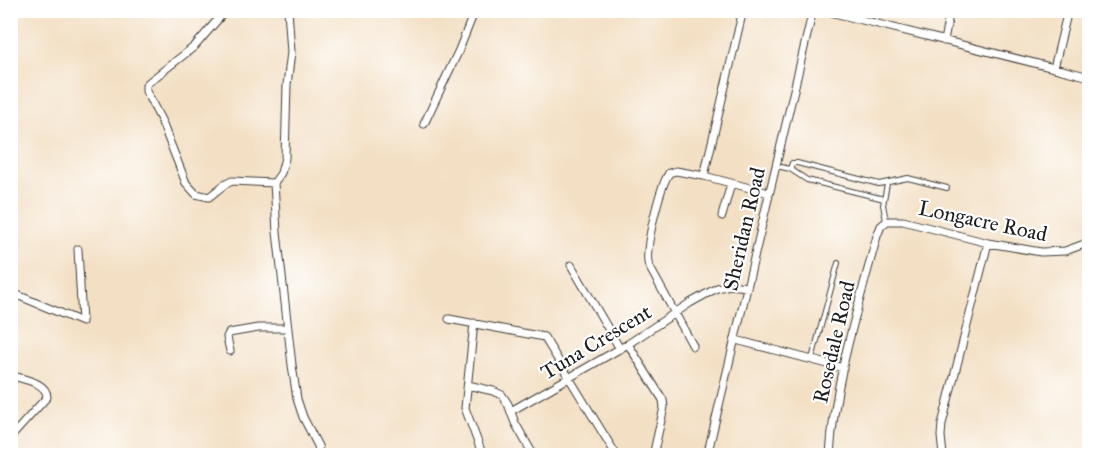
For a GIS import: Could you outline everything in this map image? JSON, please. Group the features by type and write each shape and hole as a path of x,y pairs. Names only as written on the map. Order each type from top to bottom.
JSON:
{"street":[{"path":"226,10 195,46 148,81 146,91 161,120 182,173 191,190 196,194 209,197 224,185 237,180 274,183"},
{"path":"288,10 291,52 287,85 285,158 281,173 274,183 297,399 303,417 318,446 320,456"},
{"path":"424,124 475,10"},
{"path":"704,176 742,10"},
{"name":"Sheridan Road","path":"707,456 813,10"},
{"path":"822,10 1089,77"},
{"path":"944,41 950,10"},
{"path":"1054,68 1068,10"},
{"path":"693,346 647,261 662,189 669,173 683,171 769,193"},
{"path":"722,216 731,184"},
{"name":"Longacre Road","path":"877,236 881,226 887,221 903,221 988,243 1053,253 1089,242"},
{"name":"Rosedale Road","path":"830,456 831,432 843,368 877,236"},
{"path":"943,456 940,436 942,424 988,243"},
{"path":"10,292 82,322 78,249"},
{"path":"571,265 620,349"},
{"name":"Tuna Crescent","path":"511,411 620,349 717,288 730,285 747,287"},
{"path":"449,319 544,337 617,456"},
{"path":"474,323 465,408 483,456"},
{"path":"231,351 227,337 229,333 258,328 288,328"},
{"path":"736,340 843,368"},
{"path":"628,344 663,400 664,407 653,456"},
{"path":"10,375 44,387 47,392 47,398 11,437"},
{"path":"468,386 499,393 505,399 515,423 534,456"}],"lane":[{"path":"790,169 792,163 797,163 879,184 908,178 947,188"},
{"path":"776,166 790,169 807,180 884,199"},
{"path":"887,221 884,199 888,183"},
{"path":"812,360 838,263"}]}
